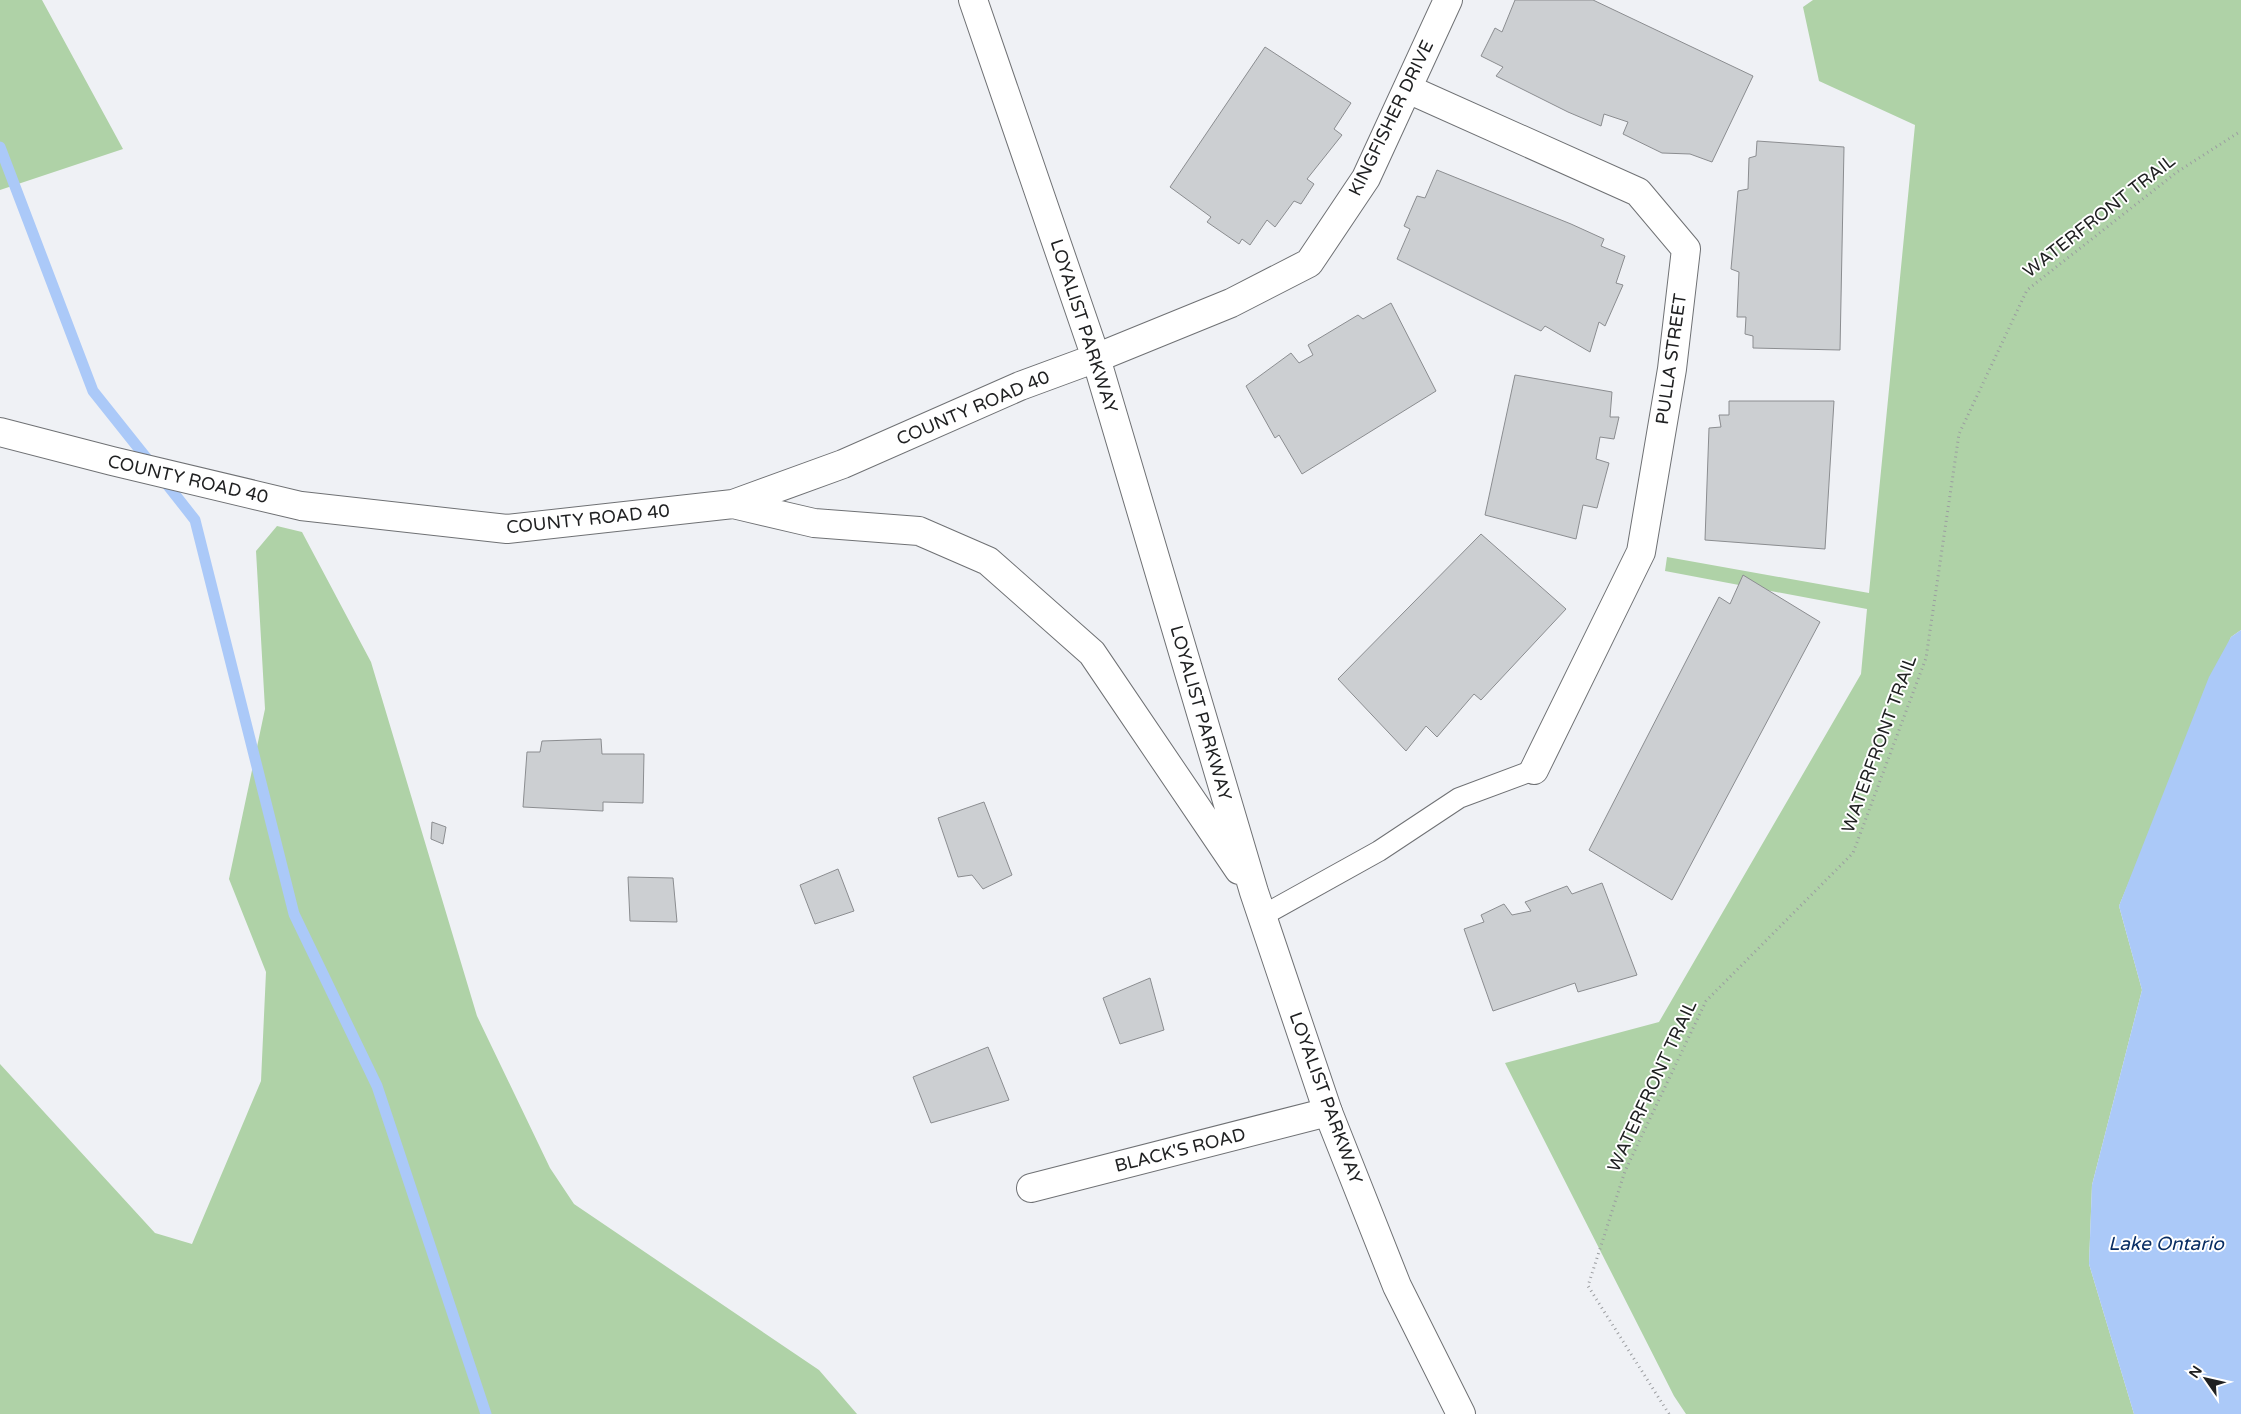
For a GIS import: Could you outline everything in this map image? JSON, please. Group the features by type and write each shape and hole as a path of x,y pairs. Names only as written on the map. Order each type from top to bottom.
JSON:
{"main road":[{"name":"LOYALIST PARKWAY","path":"973,0 1096,358 1258,904 1328,1112 1397,1286 1461,1414"},
{"name":"KINGFISHER DRIVE","path":"1096,358 1231,303 1309,263 1366,178 1448,0"},
{"name":"PULLA STREET","path":"1408,88 1638,192 1686,248 1672,369 1641,552 1534,770"},
{"name":"COUNTY ROAD 40","path":"0,432 301,506 507,529 733,504 843,464 1020,386 1096,358"},
{"path":"733,504 814,523 920,531 988,561 1092,653 1258,904"},
{"name":"BLACK'S ROAD","path":"1031,1188 1328,1112"}],"lane":[{"path":"1258,904 1379,851 1459,798 1534,770"}],"path":[{"name":"WATERFRONT TRAIL","path":"1669,1414 1588,1286 1625,1171 1706,1001 1853,853 1926,658 1959,434 2027,290 2177,172 2241,132"}],"green space":[{"path":"0,0 42,0 123,149 0,190"},
{"path":"1813,0 2241,0 2241,630 2231,637 2119,906 2142,990 2092,1185 2089,1264 2134,1414 1686,1414 1674,1396 1505,1063 1659,1022 1861,674 1867,609 1665,571 1667,557 1869,593 1915,125 1819,81 1803,7"},
{"path":"277,526 302,532 371,662 477,1016 550,1168 574,1204 819,1370 857,1414 0,1414 0,1064 155,1233 192,1244 261,1081 266,972 229,879 265,709 256,551"}],"water":[{"name":"Lake Ontario","path":"2241,630 2241,1414 2134,1414 2089,1264 2092,1185 2142,990 2119,906 2209,677 2231,637"}],"building":[{"path":"1515,0 1593,0 1753,76 1712,162 1690,154 1662,153 1623,134 1628,122 1604,114 1601,126 1568,112 1496,76 1503,67 1481,56 1495,28 1502,32"},
{"path":"1265,47 1351,103 1334,129 1342,135 1307,179 1314,184 1301,204 1294,201 1275,227 1267,220 1250,245 1242,239 1239,244 1207,222 1211,217 1170,187"},
{"path":"1757,141 1844,147 1840,350 1753,348 1753,336 1745,334 1746,317 1737,317 1739,272 1731,269 1738,191 1748,189 1749,158 1756,156"},
{"path":"1437,170 1604,239 1601,246 1625,256 1616,283 1623,285 1605,326 1599,322 1590,352 1545,326 1541,331 1397,259 1410,229 1404,226 1417,196 1425,198"},
{"path":"1391,303 1436,391 1302,474 1279,435 1275,438 1246,386 1291,353 1299,363 1313,355 1308,345 1358,315 1363,319"},
{"path":"1515,375 1612,392 1610,417 1619,417 1614,439 1600,437 1596,459 1609,463 1597,508 1583,505 1576,539 1485,515"},
{"path":"1729,401 1834,401 1825,549 1705,540 1709,428 1721,427 1719,415 1729,415"},
{"path":"1481,534 1566,609 1481,700 1474,694 1437,737 1426,726 1406,751 1338,679"},
{"path":"1743,575 1820,622 1672,900 1589,850 1719,597 1730,604"},
{"path":"601,739 602,754 644,754 643,803 603,802 603,811 523,807 527,752 540,752 542,741"},
{"path":"984,802 1012,875 983,889 972,875 958,877 938,818"},
{"path":"432,822 446,827 443,844 431,839"},
{"path":"838,869 854,911 815,924 800,885"},
{"path":"628,877 673,878 677,922 630,921"},
{"path":"1602,883 1637,975 1578,992 1575,983 1493,1011 1464,929 1484,922 1481,915 1504,904 1512,915 1531,911 1525,902 1567,886 1572,894"},
{"path":"1150,978 1164,1030 1120,1044 1103,998"},
{"path":"988,1047 1009,1100 931,1123 913,1077"}],"waterway":[{"path":"0,147 93,391 152,465"},
{"path":"162,478 195,520 294,914 377,1086 486,1414"}]}
